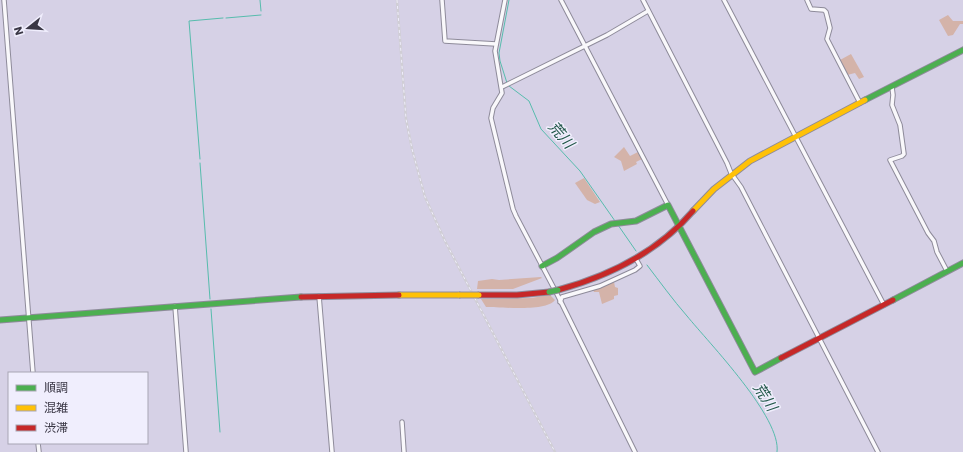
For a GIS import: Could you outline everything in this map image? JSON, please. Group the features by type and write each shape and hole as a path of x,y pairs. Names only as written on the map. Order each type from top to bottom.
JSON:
{"street":[{"path":"4,0 33,372"},
{"path":"442,0 445,41 496,44"},
{"path":"505,0 495,51 506,86"},
{"path":"561,0 755,372 963,264"},
{"path":"644,0 648,11 727,163 731,174 741,187 878,452"},
{"path":"724,0 884,305"},
{"path":"807,0 811,9 824,10 826,12 830,28 827,39 860,103"},
{"path":"635,452 516,216 491,118 493,108 506,86 585,46 648,11"},
{"path":"0,320 319,296 517,295 558,290 596,279 636,259 678,226 731,174 796,137 963,50"},
{"path":"892,87 892,105 900,125 904,154 890,160 928,233 934,241 937,252 947,271"},
{"path":"542,266 557,258 594,232 615,223 636,221 668,205"},
{"path":"560,302 562,297 600,286 635,270 640,266 636,259"},
{"path":"319,296 332,452"},
{"path":"175,306 186,452"},
{"path":"402,422 404,452"}],"shaded area":[{"path":"948,15 953,21 963,21 963,24 960,24 953,35 948,36 939,20"},
{"path":"851,54 864,77 859,79 855,73 847,75 840,60"},
{"path":"624,147 630,156 638,152 642,159 636,162 637,164 624,171 621,161 614,157"},
{"path":"584,178 600,202 595,204 587,200 575,183"},
{"path":"542,278 513,289 477,289 478,281"},
{"path":"614,282 615,287 618,288 618,295 614,296 614,299 602,304 599,292 594,292 593,290"},
{"path":"550,295 555,300 550,304 533,307 486,307 481,299 531,298"}],"waterway":[{"path":"260,0 261,11"},
{"name":"荒川","path":"507,83 499,53 509,0"},
{"path":"226,18 261,15"},
{"path":"200,159 189,21 223,18"},
{"name":"荒川","path":"509,86 529,101 541,129 580,171 615,221"},
{"path":"200,163 210,299"},
{"name":"荒川","path":"618,225 636,251"},
{"name":"荒川","path":"647,265 677,304 757,401 768,420 775,438 777,452"},
{"path":"211,309 220,432"}],"railway":[{"path":"397,0 406,119 412,149 425,197 445,241 555,452"}],"traffic: fast":[{"path":"865,100 963,50"},
{"path":"542,266 557,258 594,232 611,224 636,221 668,205 755,372 781,358"},
{"path":"893,300 963,263"},
{"path":"549,292 558,290"},
{"path":"0,320 301,297"}],"traffic: slow":[{"path":"693,211 714,189 750,161 865,100"},
{"path":"399,295 459,295"},
{"path":"459,295 479,295"}],"traffic: jam":[{"path":"558,290 596,278 632,261 664,239 693,211"},
{"path":"479,295 517,295 549,292"},
{"path":"301,297 399,295"},
{"path":"781,358 893,300"}]}
